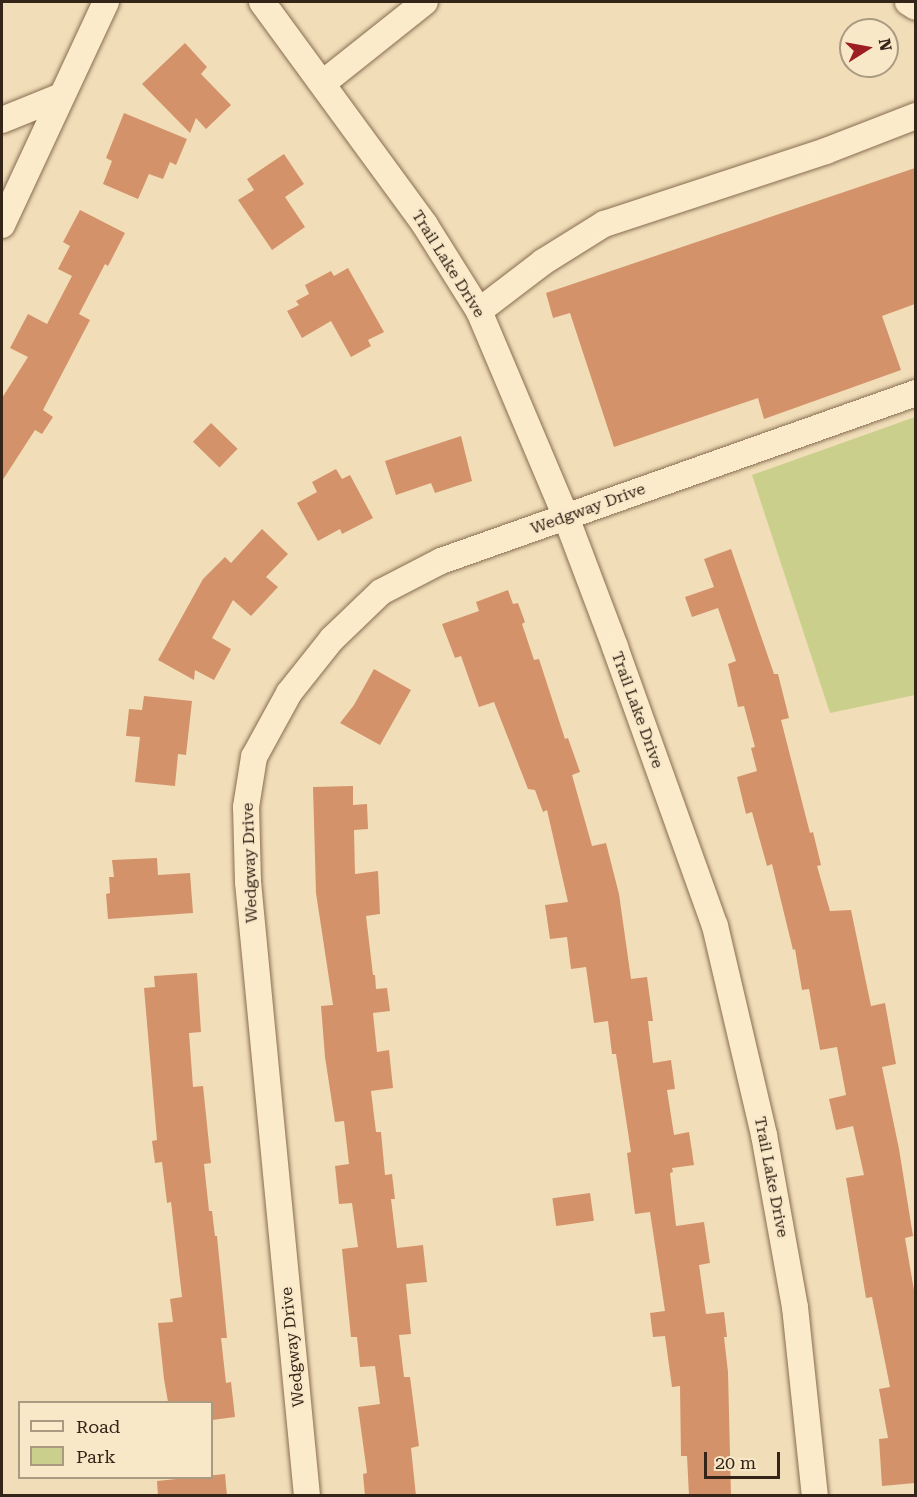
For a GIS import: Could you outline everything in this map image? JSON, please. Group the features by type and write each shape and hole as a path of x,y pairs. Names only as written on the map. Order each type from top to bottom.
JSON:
{"street":[{"path":"2,225 106,2"},
{"name":"Trail Lake Drive","path":"262,2 425,225 479,312 566,517 715,926 764,1135 779,1215 795,1307 815,1496"},
{"path":"323,83 425,2"},
{"path":"908,2 915,7"},
{"path":"2,120 61,96"},
{"path":"479,312 543,262 604,225 826,151 915,116"},
{"name":"Wedgway Drive","path":"307,1496 248,882 246,807 254,757 289,693 332,639 381,592 441,561 915,393"}],"green space":[{"path":"915,417 915,695 830,713 752,475"}],"building":[{"path":"185,43 207,67 201,74 231,105 206,129 196,118 190,133 142,84"},
{"path":"124,113 187,139 176,165 170,162 163,179 149,174 138,199 103,184 112,161 106,158"},
{"path":"284,154 304,184 285,197 305,227 272,250 238,200 254,190 247,179"},
{"path":"915,168 915,304 882,316 901,370 764,419 758,398 614,447 570,313 553,318 546,293"},
{"path":"80,210 125,233 108,266 105,264 79,314 90,320 43,410 53,417 42,434 35,430 2,481 2,398 28,357 10,348 28,314 47,324 72,276 58,269 70,246 63,242"},
{"path":"348,268 384,332 368,340 371,346 351,357 331,321 302,338 287,311 299,305 296,301 309,294 305,285 331,271 334,276"},
{"path":"211,423 238,449 220,467 193,442"},
{"path":"461,436 472,481 435,493 431,483 396,495 385,461"},
{"path":"336,469 342,479 350,475 373,518 342,534 340,529 318,541 297,503 317,492 312,482"},
{"path":"262,529 288,554 266,577 278,587 251,616 233,600 212,638 231,649 214,680 195,670 194,680 158,660 203,579 225,557 231,563"},
{"path":"731,549 774,674 778,674 789,718 781,720 810,833 813,832 821,865 817,866 830,911 851,910 871,1006 885,1003 896,1064 882,1067 899,1149 913,1236 905,1238 915,1296 915,1483 882,1486 879,1439 888,1438 879,1389 890,1387 872,1297 866,1298 846,1178 864,1175 853,1126 836,1130 829,1099 846,1095 837,1047 820,1050 809,989 802,990 795,949 793,950 772,864 767,866 752,812 746,814 737,777 757,771 751,748 755,747 744,706 738,707 728,664 736,661 718,608 692,617 685,597 714,587 704,559"},
{"path":"508,590 513,604 518,603 525,622 522,624 534,660 539,659 565,739 568,738 580,772 572,775 592,846 606,843 619,894 631,979 647,977 653,1021 648,1021 653,1063 671,1060 675,1089 667,1090 674,1135 689,1132 694,1165 672,1168 673,1172 670,1173 676,1226 704,1222 710,1263 699,1265 706,1314 724,1312 727,1337 724,1337 728,1372 731,1496 689,1496 687,1456 681,1456 680,1386 672,1387 665,1336 653,1337 650,1313 665,1311 650,1212 635,1214 627,1153 631,1152 616,1054 612,1054 608,1021 594,1023 586,967 571,969 567,937 550,939 545,905 568,902 547,810 543,812 535,790 528,789 494,702 479,707 461,656 455,658 442,624 479,611 476,602"},
{"path":"374,669 411,690 380,745 340,723 354,705"},
{"path":"144,696 192,701 186,755 178,754 175,786 135,782 140,737 126,736 129,709 142,710"},
{"path":"353,786 353,805 367,804 368,829 354,830 355,874 378,871 380,914 366,916 376,989 387,988 390,1011 373,1013 377,1052 389,1050 393,1088 371,1091 376,1132 381,1132 385,1175 392,1174 395,1199 391,1199 397,1248 423,1245 427,1282 406,1284 411,1334 399,1335 404,1377 410,1377 419,1446 411,1448 416,1496 365,1496 363,1474 367,1473 358,1407 380,1404 375,1366 360,1367 357,1337 351,1337 342,1249 358,1247 352,1203 339,1204 335,1166 349,1164 344,1121 335,1122 325,1057 321,1006 333,1005 316,893 313,787"},
{"path":"157,858 158,875 190,873 193,913 108,919 106,894 110,893 109,877 114,877 112,860"},
{"path":"197,973 201,1032 189,1033 193,1087 203,1086 211,1163 204,1164 209,1211 212,1211 215,1236 217,1236 227,1338 221,1338 226,1383 231,1382 235,1417 213,1420 213,1401 168,1401 158,1323 173,1322 170,1299 182,1297 171,1202 167,1203 162,1162 155,1163 152,1141 157,1140 144,988 155,987 154,976"},
{"path":"590,1193 594,1221 556,1226 552,1198"},
{"path":"225,1474 227,1496 158,1496 157,1481 213,1479 213,1475"}]}
